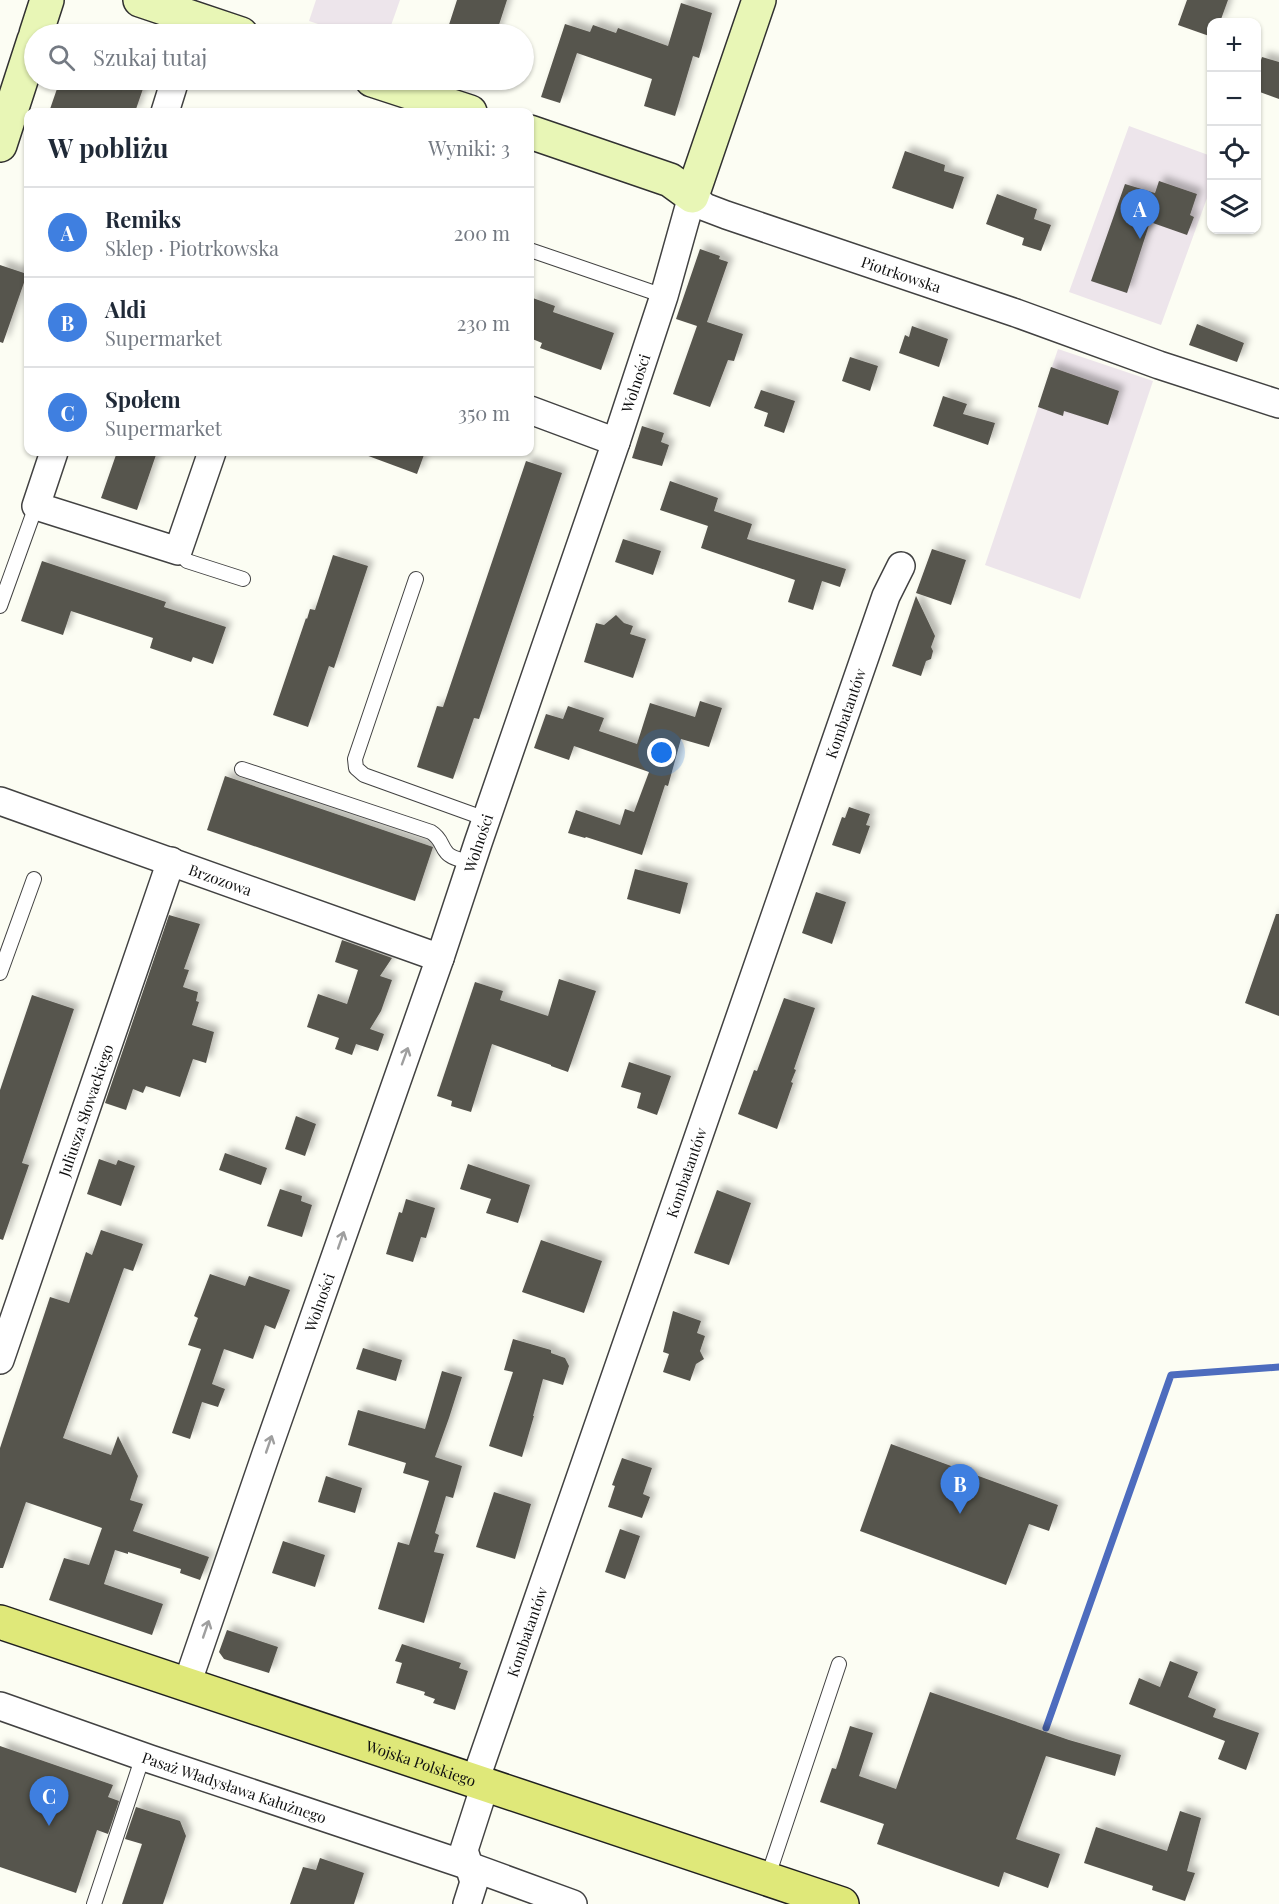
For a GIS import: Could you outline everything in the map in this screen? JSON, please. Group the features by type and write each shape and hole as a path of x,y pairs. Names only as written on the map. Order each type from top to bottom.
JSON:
{"main road":[{"name":"Wojska Polskiego","path":"0,1622 842,1904"}],"street":[{"path":"39,24 47,0"},
{"path":"140,0 187,24"},
{"name":"Wolności","path":"187,1684 440,958 616,441 664,296 692,196 759,0"},
{"path":"0,145 24,71"},
{"path":"166,108 172,90"},
{"path":"403,90 458,108"},
{"name":"Piotrkowska","path":"534,133 670,180 705,207 726,215 1279,404"},
{"path":"534,411 616,441"},
{"path":"53,456 36,506 178,551 211,456"},
{"name":"Kombatantów","path":"467,1904 474,1882 464,1850 480,1783 886,596 901,566"},
{"name":"Brzozowa","path":"0,801 440,958"},
{"name":"Juliusza Słowackiego","path":"0,1360 9,1303 171,861"},
{"name":"Pasaż Władysława Kałużnego","path":"0,1706 469,1866 573,1904"}],"lane":[{"path":"534,251 664,296"},
{"path":"0,606 36,506"},
{"path":"178,551 187,561 243,579"},
{"path":"416,579 355,759 356,768 364,775 486,819"},
{"path":"242,769 431,832 439,837 447,853 471,862"},
{"path":"0,973 33,879"},
{"path":"0,928 14,933"},
{"path":"767,1879 839,1664"},
{"path":"94,1904 142,1756"}],"shaded area":[{"path":"316,0 400,0 392,24 318,24 309,21"},
{"path":"1129,126 1207,155 1207,198 1161,325 1069,292"},
{"path":"1058,349 1153,381 1080,599 985,565"}],"building":[{"path":"457,0 507,0 499,24 449,24"},
{"path":"1187,0 1228,0 1221,18 1207,18 1207,35 1178,25"},
{"path":"681,3 712,13 699,58 693,56 675,116 644,106 652,79 577,53 560,103 541,97 565,24 590,32 593,25 616,33 618,28 668,46"},
{"path":"1262,57 1279,62 1279,99 1261,92"},
{"path":"57,90 143,90 136,108 50,108"},
{"path":"905,151 945,165 944,171 964,177 953,209 892,188"},
{"path":"1159,181 1197,194 1190,215 1194,217 1187,235 1150,222 1127,293 1091,281 1125,184 1155,193"},
{"path":"997,194 1037,209 1034,219 1051,225 1041,251 1022,245 1024,238 986,224"},
{"path":"700,249 720,256 719,259 728,262 707,322 743,334 734,361 728,360 710,407 673,394 697,326 676,319"},
{"path":"0,265 24,273 24,283 3,343 0,342"},
{"path":"534,298 555,306 553,312 614,333 601,370 540,348 542,343 534,340"},
{"path":"1197,324 1244,343 1237,362 1189,345"},
{"path":"912,326 948,339 939,367 899,353 905,335 909,337"},
{"path":"850,357 878,366 870,391 842,381"},
{"path":"1051,367 1119,391 1108,425 1064,411 1063,416 1038,407"},
{"path":"761,390 795,401 784,433 764,426 768,413 754,408"},
{"path":"943,396 967,404 963,414 995,423 988,445 933,426"},
{"path":"642,426 664,433 661,442 669,445 662,466 632,458"},
{"path":"116,456 156,456 137,510 101,498"},
{"path":"368,456 424,456 417,474"},
{"path":"526,461 562,473 479,719 474,718 453,779 417,767 437,706 443,707"},
{"path":"670,481 718,498 714,511 752,524 747,539 846,569 840,587 822,581 813,610 788,602 795,580 701,548 708,526 660,510"},
{"path":"623,539 661,551 653,575 615,562"},
{"path":"932,549 966,560 951,605 916,593"},
{"path":"333,555 368,566 334,668 329,666 308,727 273,715 306,618 310,609 315,610"},
{"path":"42,561 166,602 164,607 226,627 213,664 193,657 191,662 150,648 153,638 71,611 63,635 21,621"},
{"path":"916,596 935,636 931,647 933,651 931,659 926,661 921,676 892,666"},
{"path":"616,615 624,623 633,626 630,634 646,639 633,678 584,662 596,623 604,625"},
{"path":"700,701 722,708 709,747 681,739 668,786 665,785 642,855 568,833 576,810 620,825 625,809 634,812 649,772 574,746 569,760 534,748 546,714 563,719 568,706 604,718 599,731 637,744 650,703 695,717"},
{"path":"225,776 433,847 415,901 207,830"},
{"path":"849,807 870,814 866,825 870,826 860,854 832,845 842,817 845,818"},
{"path":"635,869 688,883 680,914 627,899"},
{"path":"816,892 846,902 832,944 802,933"},
{"path":"1276,914 1279,914 1279,1016 1245,1003"},
{"path":"169,915 200,924 184,969 189,970 183,987 198,992 196,1001 199,1002 192,1025 214,1032 206,1063 193,1059 180,1097 146,1086 143,1093 133,1089 126,1110 105,1103"},
{"path":"342,940 392,958 380,976 392,980 381,1011 370,1029 384,1034 378,1051 356,1044 352,1055 335,1049 339,1038 307,1027 318,994 347,1004 358,970 335,962"},
{"path":"559,979 596,991 568,1072 492,1044 471,1112 451,1106 452,1101 437,1096 475,982 503,991 500,1000 548,1016"},
{"path":"32,995 74,1009 22,1163 29,1165 3,1240 0,1239 0,1090"},
{"path":"784,998 815,1008 777,1129 738,1114 754,1070 757,1071"},
{"path":"629,1062 671,1076 657,1115 637,1108 641,1093 621,1087"},
{"path":"296,1116 316,1124 305,1156 285,1149"},
{"path":"225,1153 267,1168 261,1185 219,1170"},
{"path":"99,1159 116,1165 118,1160 135,1166 121,1206 87,1194"},
{"path":"468,1164 530,1185 518,1223 486,1213 491,1199 460,1189"},
{"path":"280,1189 302,1196 301,1201 312,1205 302,1237 267,1226"},
{"path":"717,1190 751,1203 729,1265 694,1253"},
{"path":"406,1199 435,1208 426,1238 421,1237 413,1262 386,1254 399,1212 402,1213"},
{"path":"101,1230 143,1244 133,1271 124,1268 63,1438 111,1455 118,1436 138,1476 130,1500 143,1504 133,1531 209,1557 200,1580 180,1573 181,1569 115,1550 104,1584 163,1604 152,1635 49,1600 64,1558 89,1565 102,1528 26,1502 3,1568 0,1568 0,1448 50,1297 69,1303 86,1252 92,1255"},
{"path":"541,1240 602,1261 584,1313 522,1292"},
{"path":"210,1274 245,1286 249,1276 290,1290 275,1329 265,1325 253,1359 224,1349 212,1384 225,1389 218,1407 202,1402 190,1439 172,1433 201,1349 188,1345 198,1318 194,1316"},
{"path":"673,1311 701,1321 697,1333 705,1336 700,1351 704,1359 696,1364 690,1381 663,1372 669,1354 663,1352"},
{"path":"513,1339 551,1350 551,1353 565,1358 569,1366 563,1385 543,1379 522,1457 489,1446 513,1372 504,1370"},
{"path":"363,1348 402,1360 396,1381 356,1369"},
{"path":"442,1371 462,1377 435,1457 462,1466 453,1498 446,1496 435,1533 439,1535 434,1552 444,1554 424,1623 378,1609 398,1542 409,1545 429,1481 403,1473 406,1463 348,1445 358,1410 425,1429"},
{"path":"891,1444 1058,1505 1049,1531 1029,1524 1006,1585 860,1531"},
{"path":"622,1458 652,1468 643,1494 650,1497 642,1518 608,1507 615,1486 612,1485"},
{"path":"326,1476 362,1488 355,1513 318,1502"},
{"path":"494,1492 531,1504 515,1559 476,1547"},
{"path":"620,1529 640,1536 625,1579 605,1572"},
{"path":"283,1541 325,1555 315,1587 272,1573"},
{"path":"227,1630 278,1647 269,1673 224,1659 219,1652"},
{"path":"402,1644 461,1663 459,1668 468,1671 455,1710 433,1703 435,1699 424,1695 425,1692 396,1683 402,1663 395,1661"},
{"path":"1170,1661 1198,1672 1188,1697 1216,1709 1213,1717 1259,1733 1246,1770 1218,1759 1225,1741 1129,1704 1139,1678 1160,1687"},
{"path":"930,1692 1069,1740 1121,1755 1115,1776 1046,1756 1016,1839 1060,1854 1048,1888 1004,1872 999,1887 877,1844 884,1824 820,1802 832,1768 836,1769 850,1726 873,1733 859,1776 896,1789"},
{"path":"0,1746 113,1785 108,1797 119,1801 108,1834 97,1830 76,1893 0,1867"},
{"path":"136,1807 180,1821 186,1836 163,1904 122,1904 142,1844 125,1839"},
{"path":"1180,1811 1201,1818 1187,1871 1195,1873 1185,1901 1152,1890 1153,1886 1084,1863 1096,1827 1167,1851"},
{"path":"320,1858 364,1873 354,1904 290,1904 303,1867 316,1870"}],"waterway":[{"path":"1046,1728 1171,1375 1279,1367"}],"place":[{"name":"Remiks","path":"1140,239"},
{"name":"Aldi","path":"960,1514"},
{"name":"Społem","path":"49,1826"}]}
